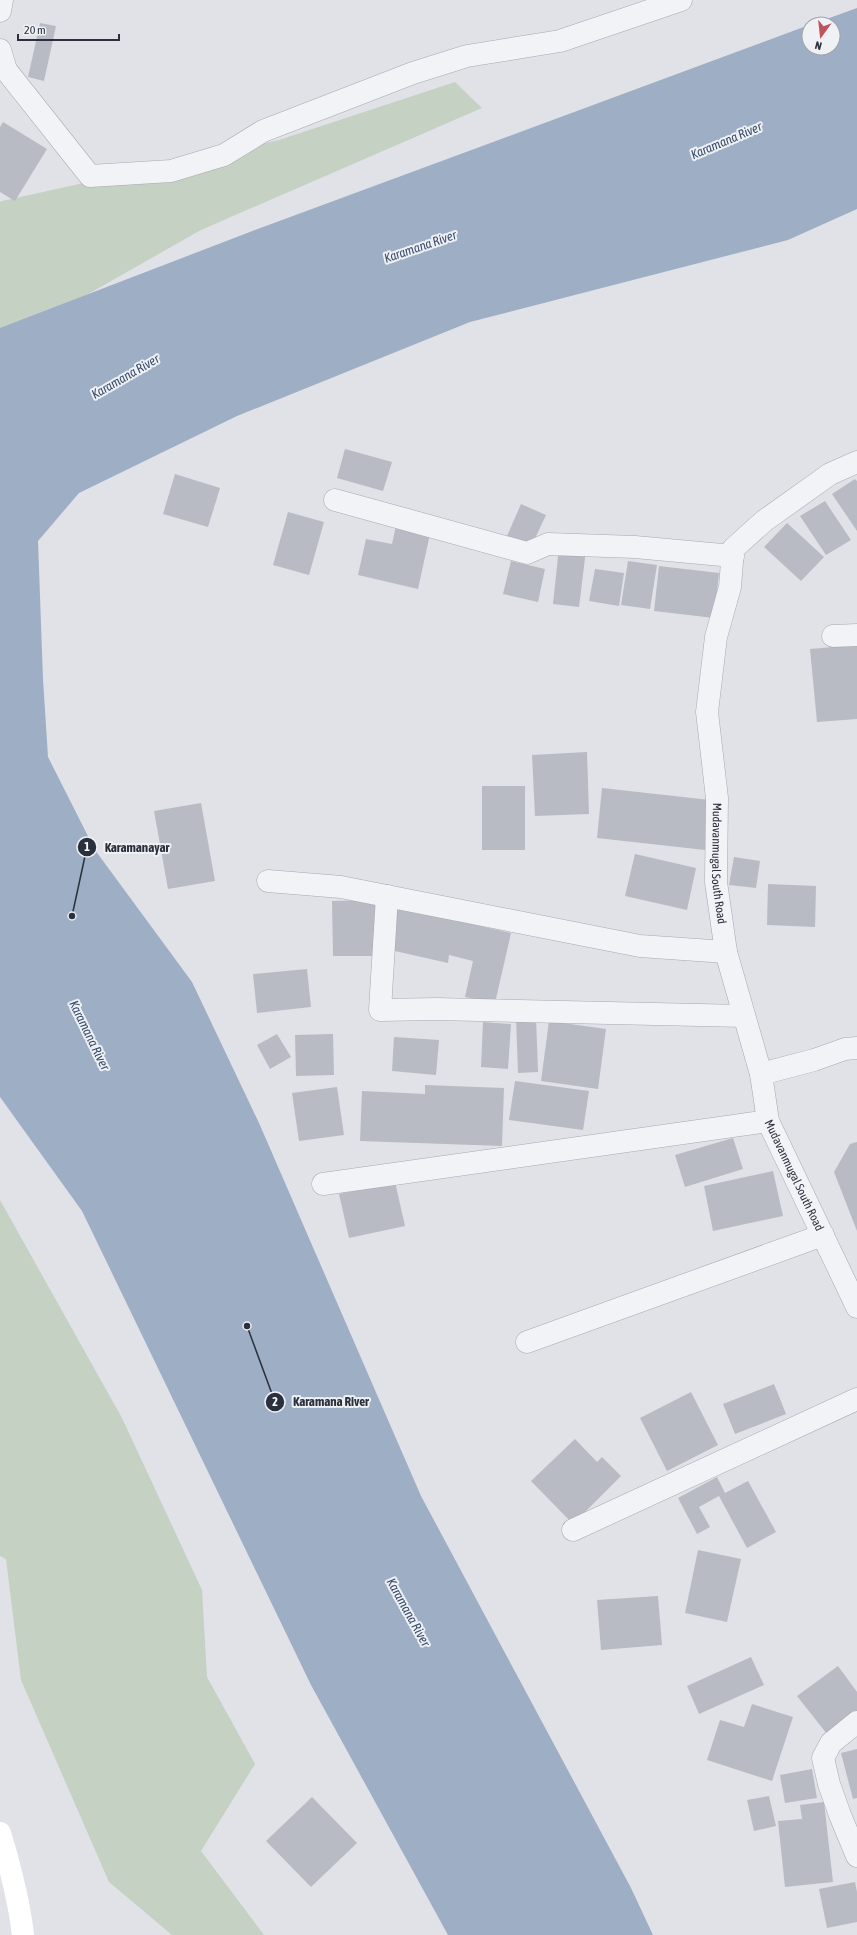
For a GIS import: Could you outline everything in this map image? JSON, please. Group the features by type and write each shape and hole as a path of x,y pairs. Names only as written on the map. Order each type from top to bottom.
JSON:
{"street":[{"path":"0,11 2,0"},
{"path":"0,50 6,70 90,176 171,171 224,155 262,131 413,73 467,56 560,41 681,0"},
{"path":"335,500 527,553 548,544 635,547 732,556 733,549 764,521 830,474 857,462"},
{"name":"Mudavanmugal South Road","path":"732,556 730,587 716,637 707,712 717,798 716,882 726,952 761,1074 768,1121 857,1307"},
{"path":"833,636 857,635"},
{"path":"268,881 341,887 640,946 726,952"},
{"path":"387,896 380,1010 444,1009 744,1016"},
{"path":"761,1074 845,1050 857,1048"},
{"path":"323,1184 768,1121"},
{"path":"527,1342 823,1235"},
{"path":"573,1530 857,1399"},
{"path":"857,1722 831,1744 823,1758 829,1784 840,1816 857,1856"},
{"path":"0,1833 22,1919 23,1935"}],"green space":[{"path":"455,82 482,108 201,230 0,344 0,202 279,140"},
{"path":"0,1200 122,1418 202,1590 207,1677 255,1764 201,1851 264,1935 172,1935 109,1882 21,1680 6,1559 0,1556"}],"water":[{"path":"857,8 857,209 788,240 470,322 237,416 79,493 38,541 43,679 48,757 95,850 192,982 259,1123 421,1496 631,1888 653,1935 448,1935 311,1685 82,1211 0,1097 0,328 255,230 801,28 801,56 841,56 841,16 835,16"}],"building":[{"path":"40,23 56,26 44,81 28,77"},
{"path":"3,122 47,149 15,201 0,192 0,127"},
{"path":"345,449 392,462 383,491 337,478"},
{"path":"175,474 220,488 208,527 163,514"},
{"path":"855,479 857,481 857,531 832,494"},
{"path":"825,501 851,540 826,555 800,516"},
{"path":"521,504 546,515 531,547 507,536"},
{"path":"288,512 324,522 309,575 273,565"},
{"path":"787,523 824,557 801,581 764,547"},
{"path":"396,526 430,534 418,589 358,575 366,539 392,544"},
{"path":"559,547 586,550 579,607 553,604"},
{"path":"511,561 545,569 538,602 503,594"},
{"path":"628,561 657,565 650,609 621,605"},
{"path":"659,566 719,573 714,618 654,611"},
{"path":"595,569 624,573 619,606 589,601"},
{"path":"857,645 857,719 817,722 810,649"},
{"path":"587,752 589,814 535,816 532,755"},
{"path":"482,786 525,786 525,850 482,850"},
{"path":"602,788 710,800 705,850 597,838"},
{"path":"201,803 215,881 168,889 154,811"},
{"path":"635,854 696,868 687,910 625,896"},
{"path":"734,857 760,861 756,888 729,885"},
{"path":"768,884 816,886 815,927 767,925"},
{"path":"375,900 376,956 333,956 332,901"},
{"path":"396,907 511,933 495,1003 465,997 473,961 449,955 448,963 386,949"},
{"path":"307,969 311,1007 257,1013 253,974"},
{"path":"536,1017 538,1072 518,1073 516,1018"},
{"path":"549,1021 606,1029 598,1089 541,1081"},
{"path":"483,1022 511,1024 508,1069 481,1067"},
{"path":"277,1034 291,1057 270,1069 257,1045"},
{"path":"333,1034 334,1075 296,1076 295,1035"},
{"path":"394,1037 439,1040 436,1075 392,1071"},
{"path":"515,1081 589,1091 583,1130 509,1120"},
{"path":"425,1085 504,1088 502,1146 360,1141 362,1091 425,1094"},
{"path":"337,1087 344,1135 299,1141 292,1093"},
{"path":"733,1138 743,1169 685,1187 675,1155"},
{"path":"857,1142 857,1231 834,1172 850,1144"},
{"path":"773,1171 783,1216 713,1231 704,1186"},
{"path":"395,1182 405,1226 349,1238 339,1194"},
{"path":"774,1384 786,1414 735,1434 723,1404"},
{"path":"691,1392 718,1445 667,1471 640,1418"},
{"path":"575,1439 597,1462 602,1457 621,1476 573,1524 531,1481"},
{"path":"717,1477 725,1493 748,1481 776,1532 747,1548 719,1496 699,1507 710,1527 697,1534 678,1498"},
{"path":"698,1550 741,1559 727,1622 685,1613"},
{"path":"658,1596 662,1645 601,1650 597,1600"},
{"path":"751,1657 764,1685 699,1714 687,1686"},
{"path":"838,1666 857,1692 857,1712 827,1734 797,1696"},
{"path":"752,1704 793,1717 772,1781 707,1760 720,1720 744,1727"},
{"path":"857,1749 857,1798 853,1799 841,1753"},
{"path":"812,1769 817,1798 785,1803 780,1775"},
{"path":"769,1796 776,1826 754,1831 747,1800"},
{"path":"312,1797 357,1843 311,1887 266,1841"},
{"path":"824,1802 833,1882 785,1887 778,1821 802,1819 800,1805"},
{"path":"855,1882 857,1892 857,1922 827,1928 819,1889"}],"place":[{"name":"Karamanayar","path":"72,916"},
{"name":"Karamana River","path":"247,1326"}]}
